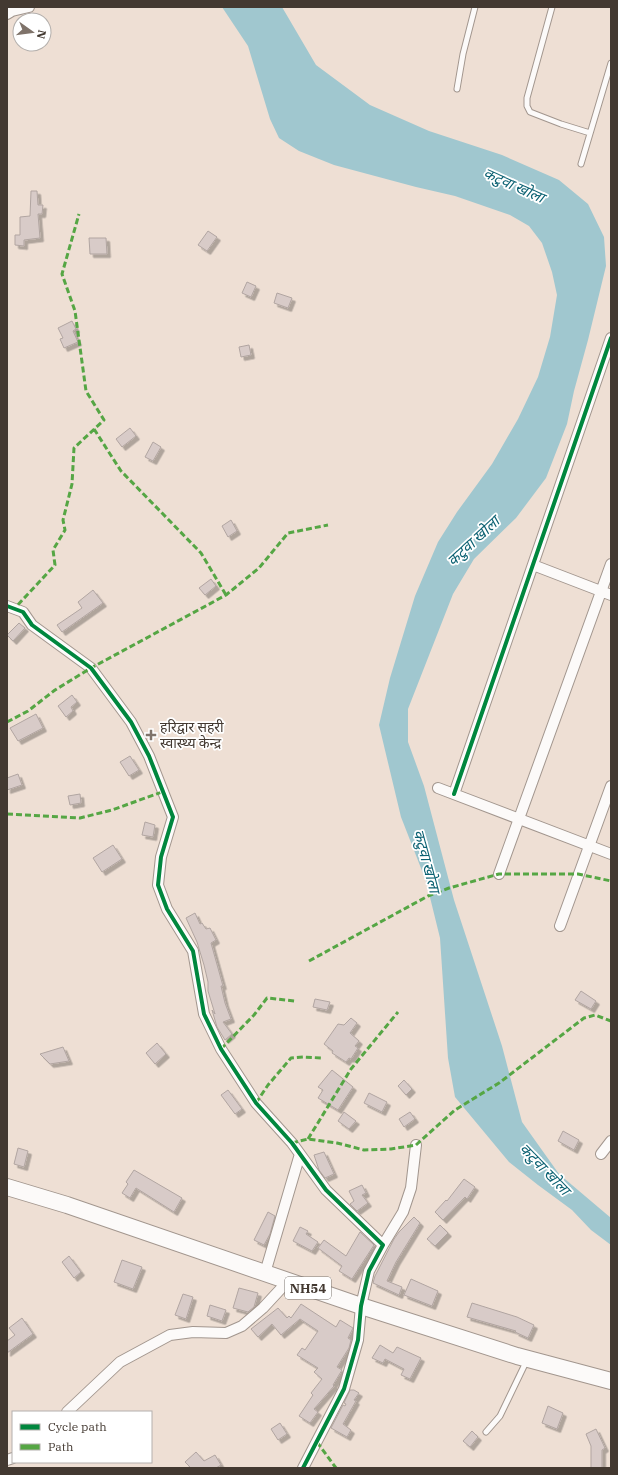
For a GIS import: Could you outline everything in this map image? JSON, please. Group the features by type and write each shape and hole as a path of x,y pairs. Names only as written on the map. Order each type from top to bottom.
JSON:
{"main road":[{"name":"NH54","path":"7,1187 67,1205 361,1306 528,1359 611,1381"}],"street":[{"path":"7,14 12,11 29,7"},
{"path":"454,794 611,338"},
{"path":"499,874 611,564"},
{"path":"533,565 611,595"},
{"path":"7,606 23,612 32,625 91,668 132,722 149,756 173,817 161,857 158,885 167,909 193,951 204,1014 221,1049 256,1104 292,1143 326,1190 383,1245"},
{"path":"560,926 611,786"},
{"path":"438,788 611,854"},
{"path":"601,1154 611,1141"},
{"path":"303,1468 344,1389 358,1340 361,1306 370,1271 383,1245 403,1212 411,1188 416,1145"},
{"path":"265,1273 300,1154"},
{"path":"68,1411 120,1362 170,1336 193,1332 226,1332 242,1326 263,1308 288,1281"}],"lane":[{"path":"457,89 475,7"},
{"path":"552,7 527,98 527,106 530,112 590,133"},
{"path":"581,164 611,63"},
{"path":"486,1432 500,1416 528,1359"}],"water":[{"name":"कटुवा खोला","path":"222,7 282,7 316,65 370,105 429,131 502,155 559,180 588,204 604,237 606,266 567,424 546,478 516,518 474,559 453,594 408,709 408,742 424,786 454,900 502,1046 522,1122 559,1174 611,1218 611,1245 591,1230 572,1210 509,1162 455,1097 448,1058 440,938 426,881 401,817 379,725 390,678 415,596 438,542 457,512 492,464 518,419 538,377 550,337 557,295 552,272 542,243 529,226 510,215 455,196 334,165 299,151 279,138 270,119 248,46"}],"building":[{"path":"31,191 37,191 38,205 43,205 42,214 38,214 40,238 24,240 24,246 15,245 15,235 20,235 20,217 30,216"},
{"path":"208,231 217,237 207,251 198,245"},
{"path":"89,238 106,238 107,254 90,254"},
{"path":"247,282 256,286 251,297 242,293"},
{"path":"277,293 292,298 288,308 274,303"},
{"path":"72,321 76,329 73,331 78,342 64,348 60,339 63,338 58,328"},
{"path":"249,345 251,355 241,357 239,347"},
{"path":"130,428 136,436 122,447 116,439"},
{"path":"153,442 161,447 153,461 145,457"},
{"path":"231,520 237,531 228,537 222,526"},
{"path":"211,579 216,586 205,595 199,588"},
{"path":"93,590 103,603 62,632 57,625 82,608 78,602"},
{"path":"19,623 25,628 13,641 7,635"},
{"path":"72,695 77,702 71,707 73,711 66,717 58,706"},
{"path":"36,714 43,728 18,741 10,728"},
{"path":"130,756 139,770 129,776 120,762"},
{"path":"18,774 22,785 7,790 7,778"},
{"path":"80,794 81,803 70,805 68,796"},
{"path":"145,822 155,825 153,837 142,835"},
{"path":"113,845 122,859 102,872 93,858"},
{"path":"195,913 200,924 202,923 206,929 210,928 216,940 211,943 223,986 221,986 225,1003 231,1019 223,1022 232,1034 225,1040 217,1027 212,1010 215,1014 208,991 208,982 204,965 197,942 186,918"},
{"path":"581,991 596,1001 591,1009 575,1000"},
{"path":"315,999 330,1002 327,1010 313,1007"},
{"path":"351,1018 357,1023 350,1033 359,1041 355,1046 358,1048 351,1059 349,1058 346,1062 332,1053 333,1051 324,1044 338,1024 344,1025"},
{"path":"157,1043 166,1054 155,1064 146,1053"},
{"path":"63,1047 69,1061 50,1064 40,1054"},
{"path":"332,1070 353,1087 338,1110 318,1098 323,1090 318,1087"},
{"path":"404,1080 412,1089 406,1095 398,1086"},
{"path":"228,1090 242,1109 235,1114 221,1095"},
{"path":"369,1093 387,1102 382,1112 364,1103"},
{"path":"344,1112 356,1121 349,1129 338,1121"},
{"path":"410,1112 415,1119 404,1127 399,1119"},
{"path":"563,1131 579,1140 574,1150 558,1141"},
{"path":"18,1148 28,1151 24,1167 14,1164"},
{"path":"324,1152 334,1174 325,1178 319,1170 314,1155"},
{"path":"134,1170 182,1198 174,1212 136,1188 130,1198 122,1193 128,1184 126,1182"},
{"path":"464,1179 475,1187 467,1199 465,1197 443,1220 435,1212 446,1200 447,1201"},
{"path":"362,1185 366,1193 362,1195 368,1203 357,1211 350,1204 354,1201 349,1191"},
{"path":"268,1212 275,1216 270,1234 264,1245 254,1240"},
{"path":"414,1217 420,1223 396,1262 387,1281 402,1287 399,1295 373,1283 375,1276 394,1239"},
{"path":"440,1225 448,1233 435,1246 427,1239"},
{"path":"300,1227 308,1231 306,1234 318,1242 312,1251 293,1241"},
{"path":"360,1232 374,1245 352,1279 339,1271 342,1266 318,1248 324,1240 346,1256"},
{"path":"69,1256 81,1272 74,1278 62,1262"},
{"path":"122,1260 142,1267 133,1289 114,1282"},
{"path":"411,1279 438,1291 432,1306 404,1295"},
{"path":"239,1288 258,1293 254,1307 248,1312 233,1308"},
{"path":"183,1294 193,1297 186,1319 175,1315"},
{"path":"472,1303 517,1317 534,1325 528,1338 515,1332 516,1331 467,1317"},
{"path":"301,1304 336,1327 340,1320 353,1328 348,1338 351,1340 349,1348 337,1367 342,1370 333,1385 334,1386 314,1409 318,1412 310,1423 299,1416 313,1395 311,1393 322,1379 314,1372 318,1368 297,1355 302,1348 305,1350 318,1331 300,1319 281,1335 272,1324 258,1337 251,1329 278,1308 287,1318 289,1316 291,1318"},
{"path":"210,1305 226,1310 222,1321 207,1316"},
{"path":"22,1318 33,1334 7,1353 7,1341 15,1335 9,1328"},
{"path":"380,1345 393,1353 397,1347 421,1358 410,1379 401,1375 404,1369 385,1359 383,1363 372,1358"},
{"path":"350,1390 354,1390 359,1393 354,1400 356,1401 343,1424 351,1430 347,1437 331,1428 343,1405 345,1406 346,1404 344,1403"},
{"path":"548,1406 563,1413 557,1429 542,1423"},
{"path":"280,1423 287,1434 278,1440 271,1429"},
{"path":"596,1429 605,1448 602,1450 602,1468 591,1468 591,1446 586,1434"},
{"path":"472,1431 478,1437 470,1447 463,1441"},
{"path":"196,1452 204,1461 215,1455 221,1465 216,1468 191,1468 185,1462"}],"marked path":[{"path":"17,610 14,609 55,565 53,550 65,530 63,520 72,484 74,448 104,420 86,391 75,311 62,274 79,214"},
{"path":"94,429 121,471 201,553 226,595"},
{"path":"7,722 28,711 55,690 91,668 226,595 259,568 288,533 328,525"},
{"path":"7,814 80,818 112,810 162,792"},
{"path":"309,961 428,896 449,888 499,874 578,874 611,881"},
{"path":"221,1049 254,1015 267,998 295,1001"},
{"path":"308,1139 351,1069 398,1012"},
{"path":"292,1143 308,1139 337,1143 364,1150 391,1149 416,1145 455,1110 499,1083 584,1018 595,1015 611,1021"},
{"path":"256,1103 268,1085 291,1058 322,1058"},
{"path":"317,1442 336,1468"}],"cycle path":[{"path":"454,794 611,338"},
{"path":"7,606 23,612 32,625 91,668 131,722 149,756 173,817 161,857 158,885 167,909 193,951 204,1014 221,1049 256,1103 292,1143 326,1190 383,1245 369,1271 361,1306 358,1340 344,1389 303,1468"}],"place":[{"name":"हरिद्वार सहरी स्वास्थ्य केन्द्र","path":"151,735"}]}
